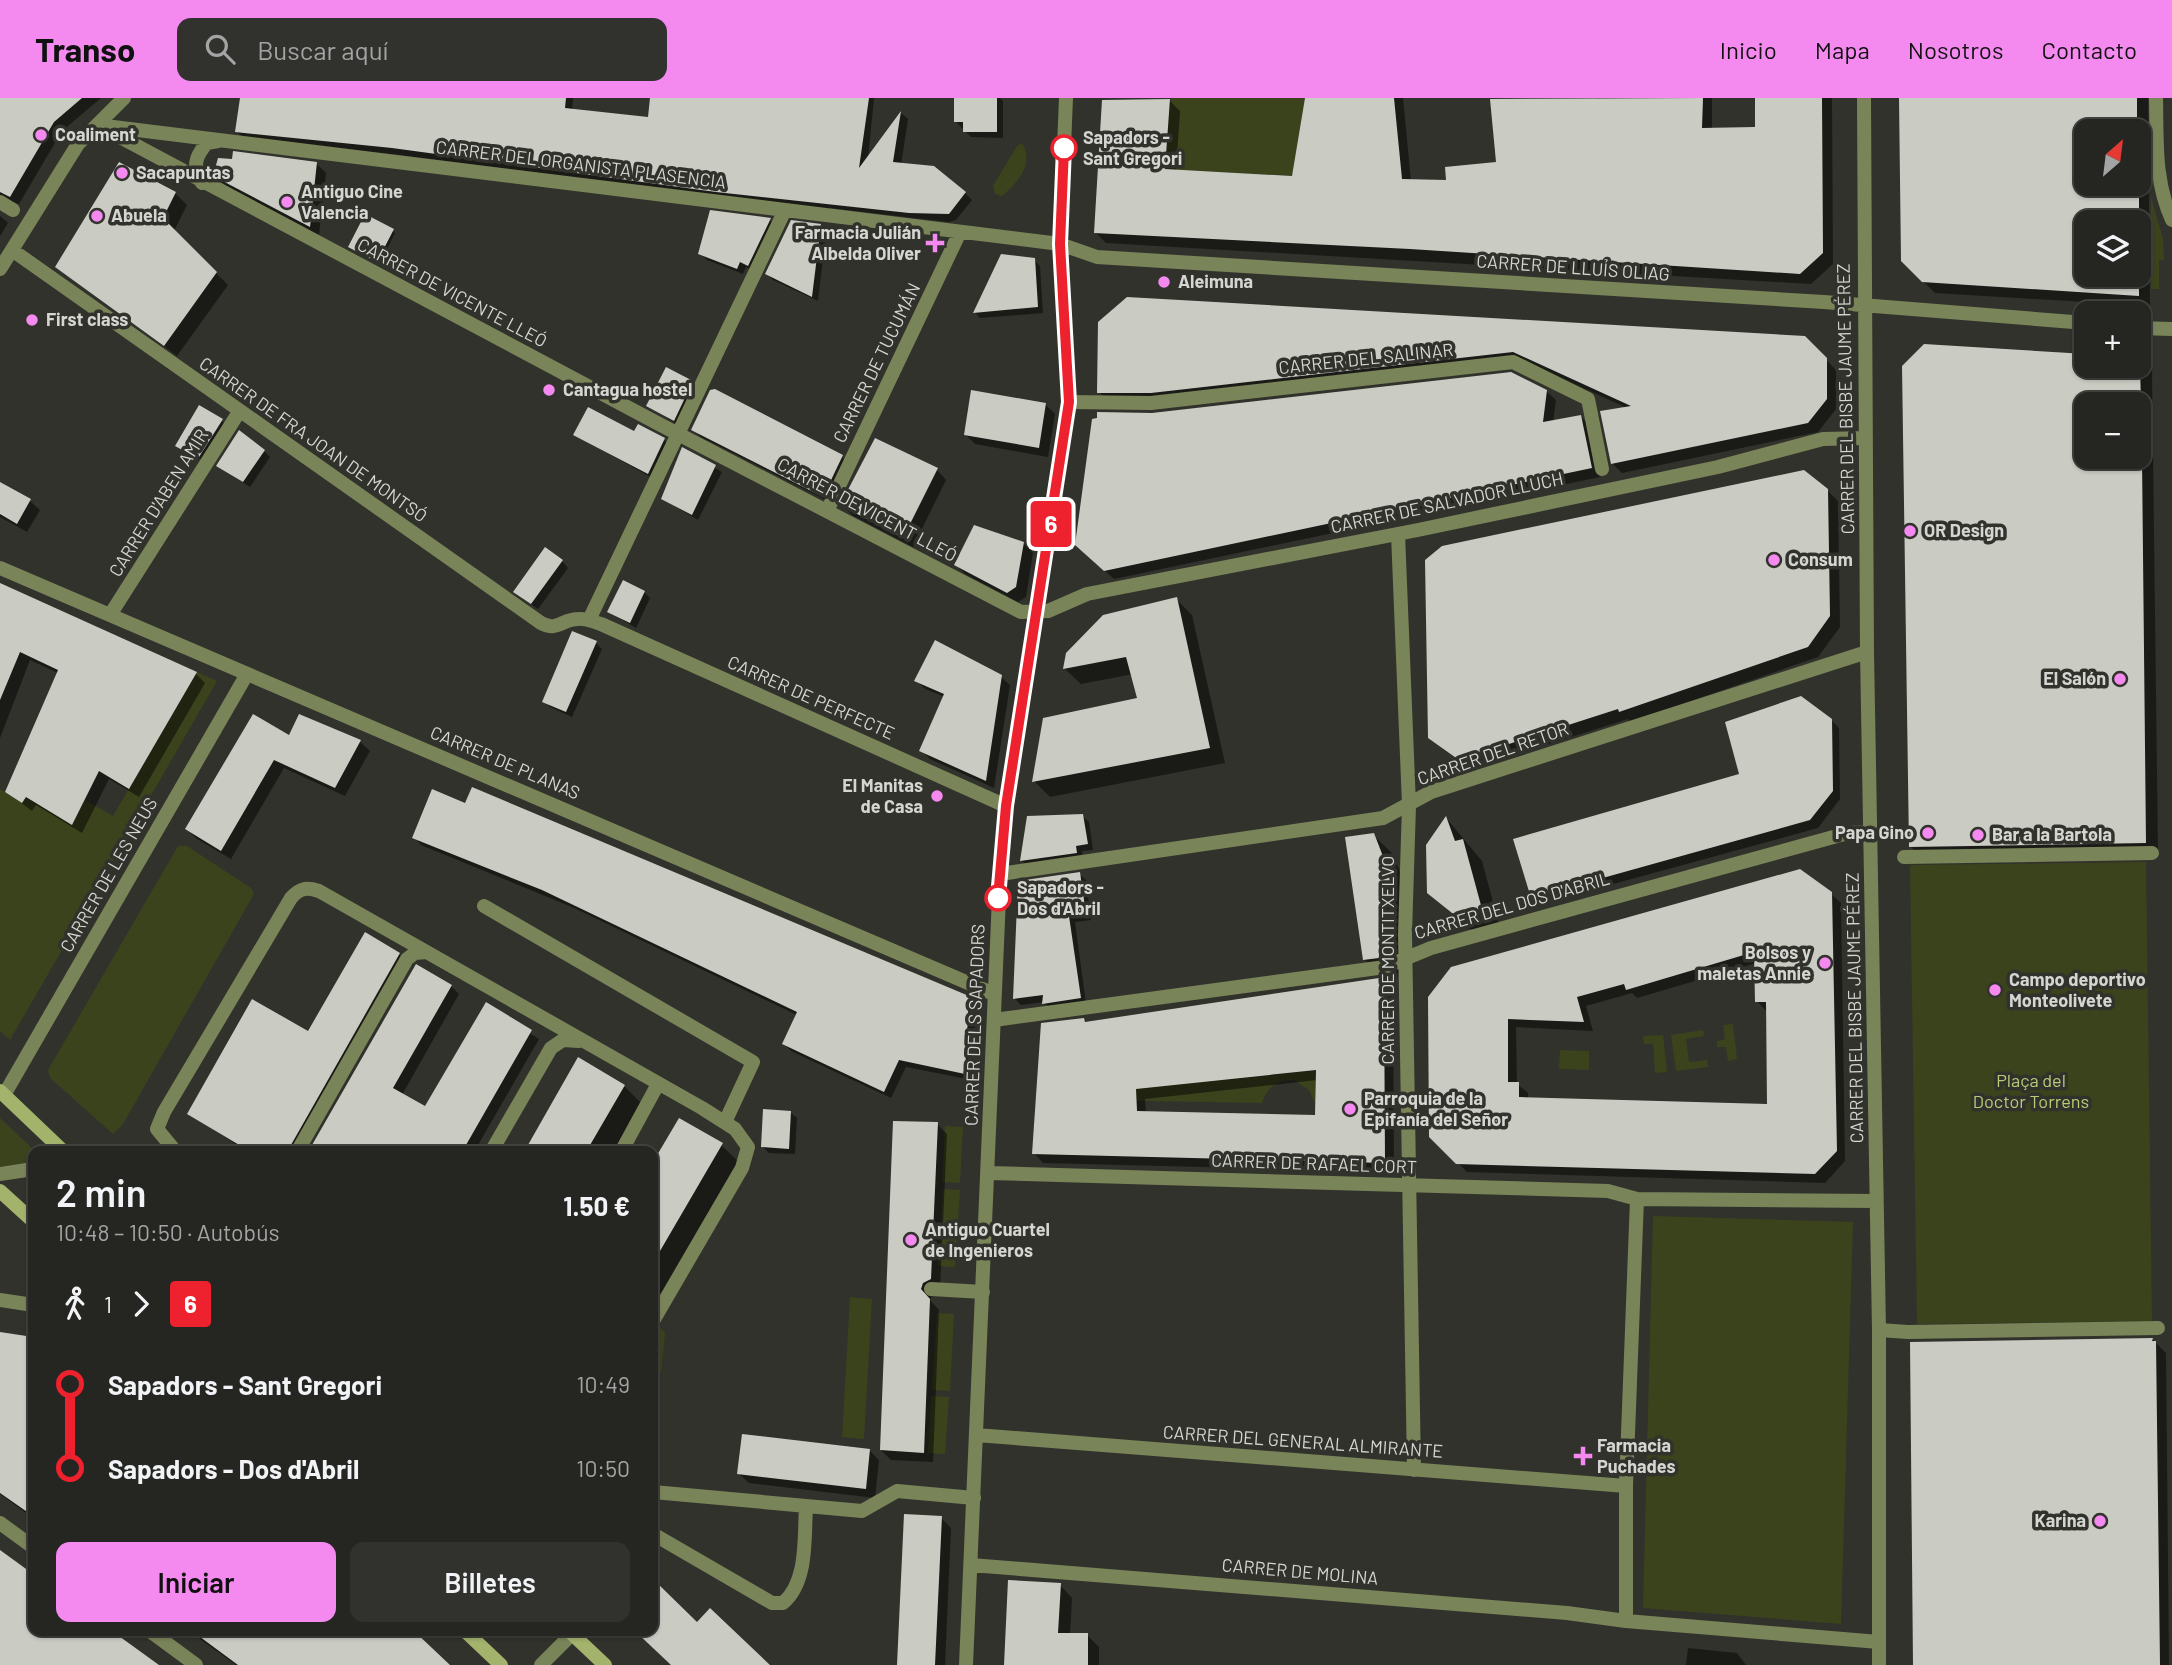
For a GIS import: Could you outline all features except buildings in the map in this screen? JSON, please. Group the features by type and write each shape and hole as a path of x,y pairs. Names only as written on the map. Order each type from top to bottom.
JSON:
{"main road":[{"path":"2,1093 58,1146"},
{"path":"0,1191 28,1216"},
{"path":"470,1636 501,1665"},
{"path":"575,1636 605,1665"}],"street":[{"path":"0,269 78,144 124,98"},
{"name":"CARRER DELS SAPADORS","path":"966,1665 1000,874 1006,806 1069,402 1060,244 1066,98"},
{"name":"CARRER DEL BISBE JAUME PÉREZ","path":"1864,98 1867,652 1879,1330 1879,1665"},
{"path":"2156,98 2159,187 2172,220"},
{"name":"CARRER DEL ORGANISTA PLASENCIA","path":"97,125 1060,244"},
{"name":"CARRER DE VICENTE LLEÓ","path":"97,125 679,435"},
{"path":"202,183 195,171 194,161 198,152 207,144 223,140"},
{"path":"595,622 785,210"},
{"name":"CARRER DE TUCUMÁN","path":"827,510 960,232"},
{"name":"CARRER DE LLUÍS OLIAG","path":"1060,244 1097,257 2074,322"},
{"name":"CARRER DE FRA JOAN DE MONTSÓ","path":"12,250 541,623 550,628 571,620 595,622"},
{"path":"2151,329 2172,330"},
{"name":"CARRER DEL SALINAR","path":"1069,402 1152,403 1513,362 1588,399 1602,469"},
{"name":"CARRER D'ABEN AMIR","path":"110,615 239,412"},
{"name":"CARRER DE VICENT LLEÓ","path":"679,435 1011,608 1038,613"},
{"name":"CARRER DE SALVADOR LLUCH","path":"1038,613 1087,594 1398,534 1718,467 1823,439 1866,438"},
{"name":"CARRER DE MONTITXELVO","path":"1398,534 1409,805 1405,958 1414,1469"},
{"name":"CARRER DE PLANAS","path":"0,568 994,994"},
{"name":"CARRER DE PERFECTE","path":"595,622 1006,806"},
{"name":"CARRER DEL RETOR","path":"1000,874 1383,818 1431,792 1867,652"},
{"name":"CARRER DE LES NEUS","path":"2,1093 247,674"},
{"name":"CARRER DEL DOS D'ABRIL","path":"994,1020 1385,967 1431,947 1837,836 1871,832"},
{"path":"1904,857 2152,853"},
{"path":"170,1146 157,1129 164,1112 298,891 308,888 319,891 725,1122 748,1147 742,1168 658,1312"},
{"path":"484,906 753,1062 725,1122"},
{"path":"300,1146 407,960 415,953 427,952"},
{"path":"494,1146 551,1048 563,1040 581,1041"},
{"path":"624,1146 658,1084"},
{"path":"0,1174 28,1170"},
{"name":"CARRER DE RAFAEL CORT","path":"989,1173 1608,1192 1637,1199 1876,1201"},
{"path":"1626,1621 1626,1486 1637,1199"},
{"path":"931,1289 983,1292"},
{"path":"0,1300 28,1305"},
{"path":"1879,1330 1908,1332 2158,1328"},
{"name":"CARRER DEL GENERAL ALMIRANTE","path":"976,1435 1626,1486"},
{"path":"658,1492 862,1511 897,1491 974,1498"},
{"path":"658,1537 772,1603 783,1603 794,1594 800,1579 806,1507"},
{"path":"0,1523 28,1543"},
{"name":"CARRER DE MOLINA","path":"971,1565 1553,1612 1626,1621 1879,1642"},
{"path":"157,1636 197,1665"},
{"path":"541,1665 567,1636"}],"green space":[{"path":"1171,98 1305,98 1292,176 1165,169"},
{"path":"1022,143 1027,158 1023,172 1002,196 995,194 993,186 1017,146"},
{"path":"2151,197 2163,239 2164,260 2159,260 2159,289 2151,289"},
{"path":"197,672 217,681 10,1040 0,1031 0,789 22,803 26,798 72,825 85,800 113,816"},
{"path":"178,846 187,846 251,888 254,894 123,1124 113,1134 50,1078 48,1070"},
{"name":"Plaça del Doctor Torrens","path":"2146,862 2152,1321 1917,1324 1910,865"},
{"path":"1733,1024 1737,1059 1728,1061 1726,1047 1717,1047 1717,1041 1725,1039 1723,1025"},
{"path":"1703,1030 1704,1036 1686,1039 1689,1062 1707,1060 1708,1067 1676,1071 1671,1035"},
{"path":"1663,1035 1667,1072 1655,1073 1653,1044 1644,1044 1643,1036"},
{"path":"1560,1050 1589,1051 1589,1070 1559,1069"},
{"path":"1316,1070 1315,1103 1309,1090 1294,1080 1283,1081 1274,1086 1262,1103 1087,1100 1168,1079 1229,1080"},
{"path":"0,1118 30,1146 28,1163 0,1167"},
{"path":"945,1126 963,1127 960,1183 942,1182"},
{"path":"943,1189 960,1190 955,1267 938,1266"},
{"path":"1653,1216 1853,1222 1841,1624 1643,1608"},
{"path":"850,1297 872,1299 864,1439 842,1437"},
{"path":"937,1313 954,1314 950,1391 932,1390"},
{"path":"661,1328 665,1333 661,1372 658,1375 658,1332"},
{"path":"931,1396 949,1397 945,1454 928,1453"}],"bus line":[{"name":"6","path":"998,898 1006,806 1069,402 1060,244 1064,148"}],"place":[{"name":"Coaliment","path":"41,135"},
{"name":"Sapadors - Sant Gregori","path":"1064,148"},
{"name":"Sacapuntas","path":"122,173"},
{"name":"Antiguo Cine Valencia","path":"287,202"},
{"name":"Abuela","path":"97,216"},
{"name":"Farmacia Julián Albelda Oliver","path":"935,243"},
{"name":"Aleimuna","path":"1164,282"},
{"name":"First class","path":"32,320"},
{"name":"Cantagua hostel","path":"549,390"},
{"name":"OR Design","path":"1910,531"},
{"name":"Consum","path":"1774,560"},
{"name":"El Salón","path":"2120,679"},
{"name":"El Manitas de Casa","path":"937,796"},
{"name":"Papa Gino","path":"1928,833"},
{"name":"Bar a la Bartola","path":"1978,835"},
{"name":"Sapadors - Dos d'Abril","path":"998,898"},
{"name":"Bolsos y maletas Annie","path":"1825,963"},
{"name":"Campo deportivo Monteolivete","path":"1995,990"},
{"name":"Parroquia de la Epifanía del Señor","path":"1350,1109"},
{"name":"Antiguo Cuartel de Ingenieros","path":"911,1240"},
{"name":"Farmacia Puchades","path":"1583,1456"},
{"name":"Karina","path":"2100,1521"}]}
